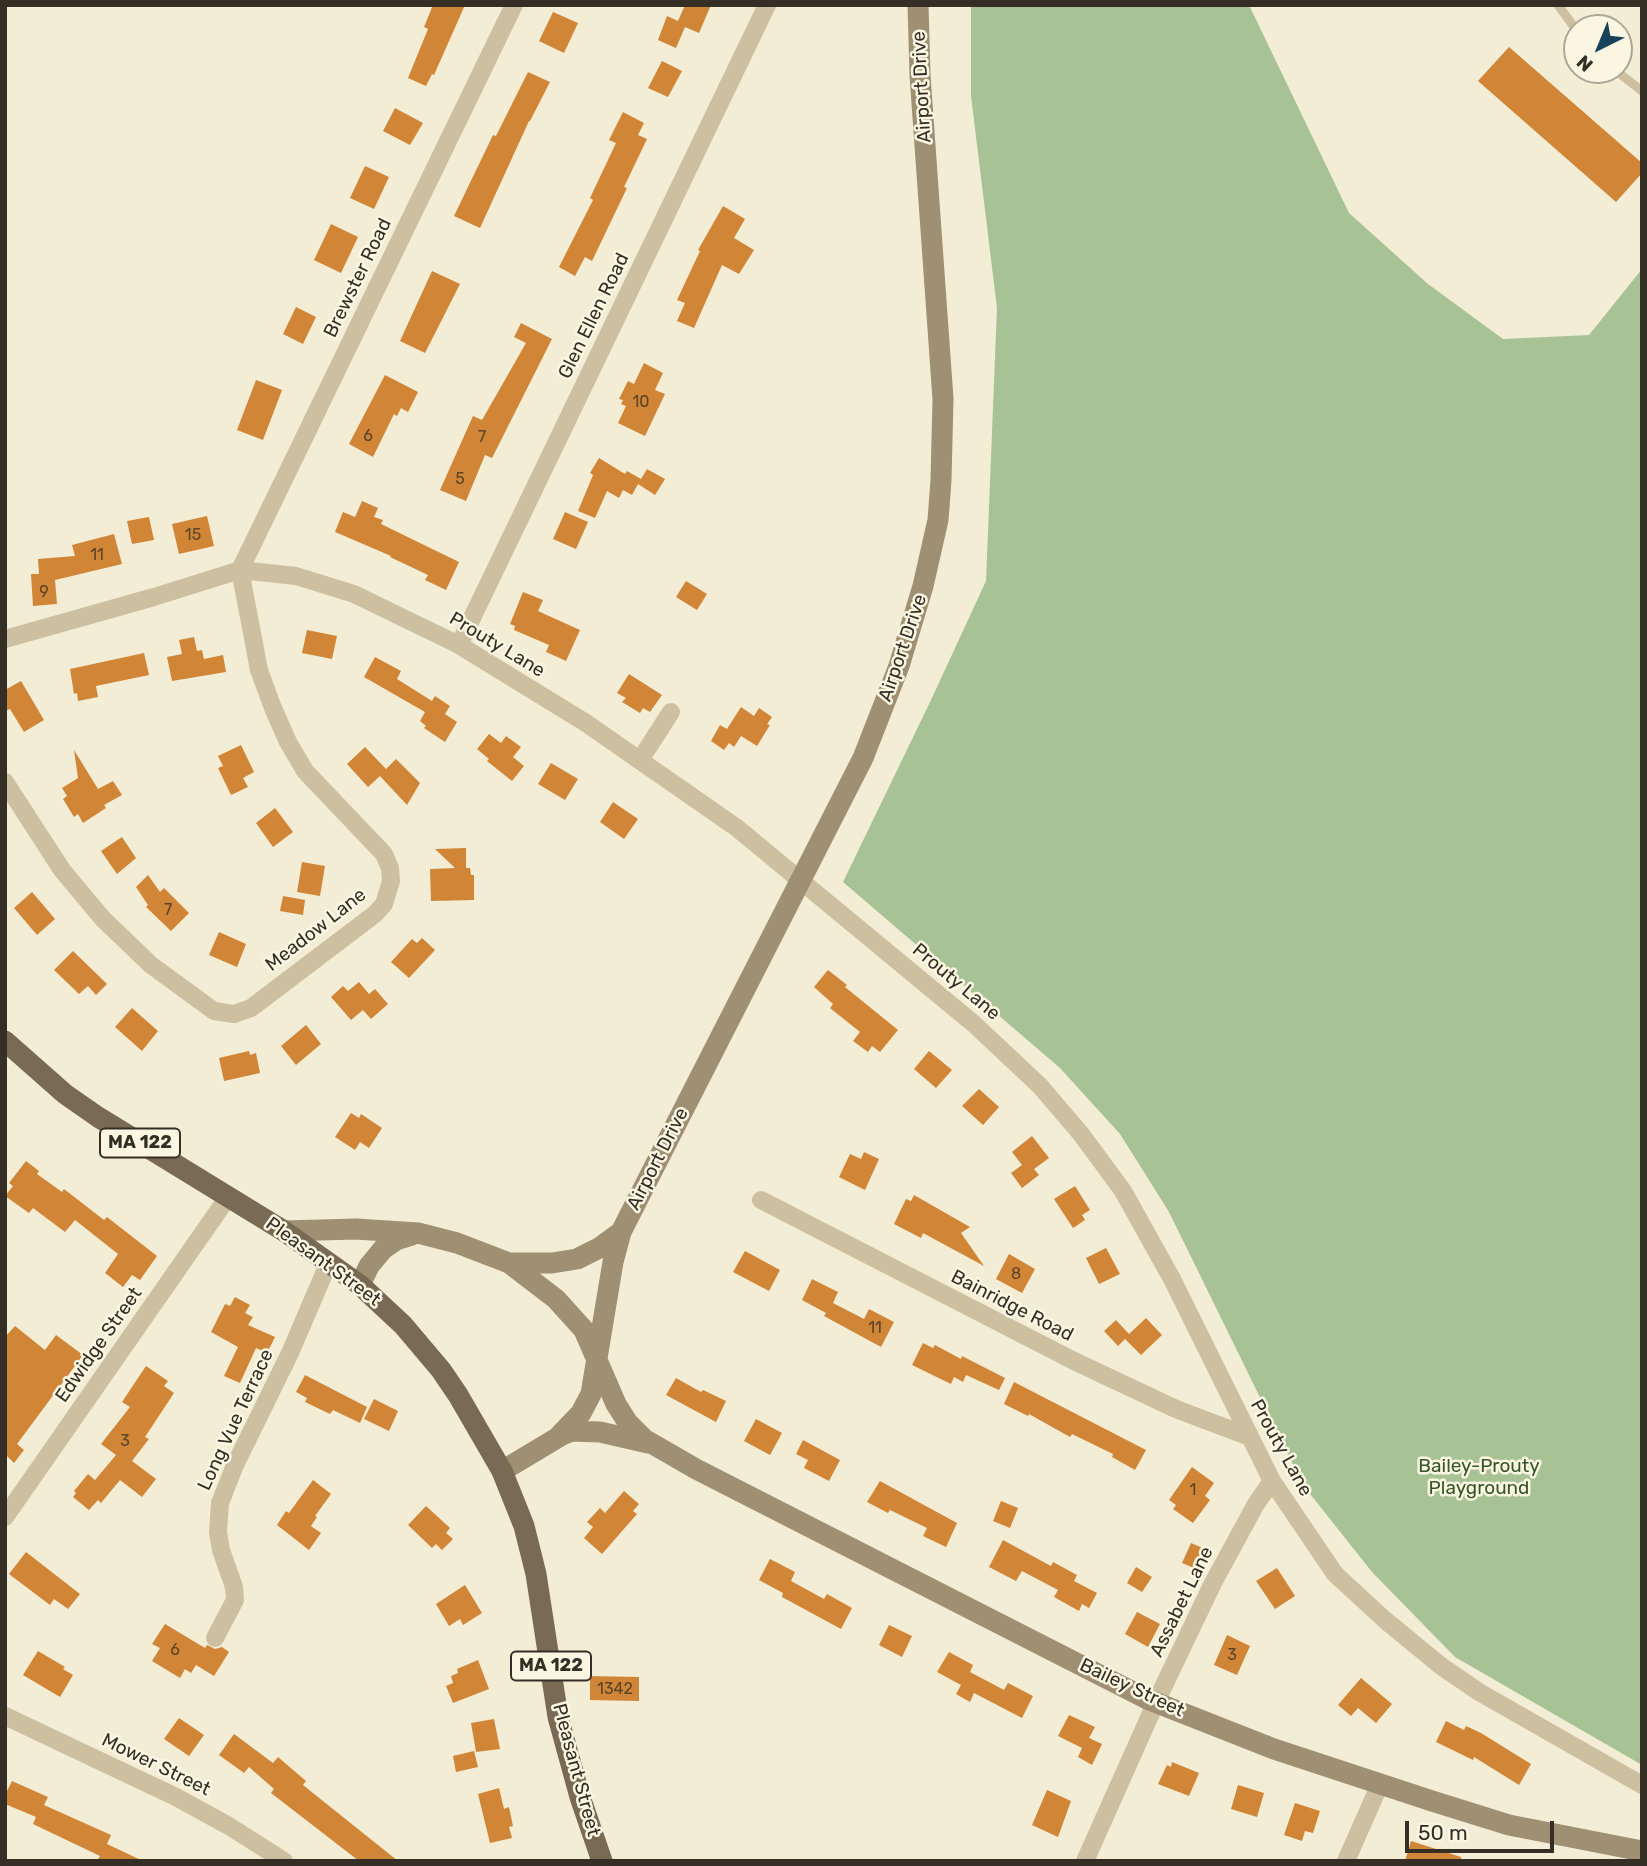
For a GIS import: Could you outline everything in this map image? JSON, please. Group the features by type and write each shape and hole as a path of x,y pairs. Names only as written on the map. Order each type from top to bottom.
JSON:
{"main road":[{"name":"Airport Drive","path":"557,1438 587,1404 598,1361 609,1281 621,1232 863,758 894,677 923,586 938,520 943,399 920,75 918,5"},
{"name":"Pleasant Street","path":"5,1041 65,1094 97,1117 284,1231 360,1285 403,1325 441,1370 463,1402 502,1471 518,1509 531,1550 558,1717 580,1797 602,1861"},
{"name":"Airport Drive","path":"284,1231 356,1229 418,1233 457,1243 509,1263 556,1299 584,1330 598,1361"},
{"name":"Airport Drive","path":"509,1263 552,1263 577,1259 599,1248 621,1232"},
{"path":"360,1285 369,1266 383,1249 396,1240 418,1233"},
{"name":"Bailey Street","path":"598,1361 622,1413 636,1432 653,1445 1156,1702 1274,1749 1509,1825 1606,1852 1642,1851"},
{"name":"Bailey Street","path":"502,1471 572,1431 590,1431 653,1445"}],"street":[{"name":"Brewster Road","path":"240,570 514,5"},
{"name":"Glen Ellen Road","path":"458,645 767,5"},
{"name":"Prouty Lane","path":"5,639 240,570 296,576 354,594 458,645 586,723 640,760 737,828 974,1024 1040,1086 1081,1134 1123,1191 1172,1279 1272,1481 1335,1574 1414,1645 1479,1692 1642,1785"},
{"name":"Meadow Lane","path":"5,782 62,870 103,919 151,965 214,1011 234,1014 251,1008 375,914 384,904 391,888 388,861 378,847 313,782 288,742 259,670 240,570"},
{"path":"640,760 671,712"},
{"name":"Edwidge Street","path":"5,1517 228,1197"},
{"name":"Bainridge Road","path":"761,1200 1074,1361 1176,1409 1250,1437"},
{"name":"Long Vue Terrace","path":"215,1638 235,1600 234,1587 221,1550 218,1532 220,1503 329,1262"},
{"name":"Assabet Lane","path":"1084,1861 1213,1583 1256,1504 1272,1481"},
{"name":"Mower Street","path":"5,1716 176,1797 284,1861"},
{"path":"1346,1861 1380,1784"}],"green space":[{"name":"Bailey-Prouty Playground","path":"971,5 1249,5 1349,213 1428,284 1503,339 1589,335 1642,269 1642,1765 1455,1657 1372,1572 1303,1485 1169,1212 1120,1134 1060,1068 843,882 986,581 997,308 971,96"}],"building":[{"path":"433,5 465,5 434,75 432,74 426,86 408,78 428,29 424,27"},
{"path":"685,5 711,5 699,33 685,27 676,48 658,40 667,16 678,21"},
{"path":"553,12 578,23 564,53 539,41"},
{"path":"1509,47 1642,163 1642,173 1616,202 1478,81"},
{"path":"662,61 682,71 668,97 648,88"},
{"path":"528,72 550,82 480,228 454,216 493,135 496,136"},
{"path":"395,108 423,123 410,145 383,131"},
{"path":"623,112 644,123 638,135 647,139 592,261 585,257 575,276 559,267 593,200 590,198 616,143 609,140"},
{"path":"365,166 389,177 374,209 350,198"},
{"path":"723,206 745,219 734,238 754,250 739,274 722,265 694,328 677,321 685,303 677,300 700,251 698,250"},
{"path":"331,224 358,237 341,273 314,260"},
{"path":"432,271 460,284 425,353 400,341"},
{"path":"296,307 316,317 303,344 283,334"},
{"path":"521,323 552,339 492,458 485,455 466,501 440,490 473,416 482,420 526,343 514,337"},
{"path":"644,363 663,373 655,390 665,394 645,436 618,423 626,406 621,404 623,400 619,399 628,381 634,384"},
{"path":"385,375 418,392 408,412 401,408 397,416 394,414 373,457 349,444"},
{"path":"256,380 282,390 263,440 237,430"},
{"path":"599,458 625,474 627,471 641,479 647,469 665,479 655,495 638,484 632,495 623,490 619,498 607,491 595,518 578,511 593,475 590,473"},
{"path":"362,501 378,508 374,517 383,520 381,524 459,562 446,590 425,580 428,575 335,532 343,512 355,517"},
{"path":"565,512 588,522 576,549 553,539"},
{"path":"207,516 214,546 179,554 172,524"},
{"path":"149,517 154,540 132,544 127,521"},
{"path":"114,534 122,564 55,580 57,604 33,606 31,574 39,574 38,559 75,556 72,545"},
{"path":"686,581 707,594 697,610 676,597"},
{"path":"523,592 543,600 538,611 580,630 566,661 546,652 549,645 514,630 515,626 510,624"},
{"path":"307,630 337,636 332,659 302,653"},
{"path":"194,637 197,651 202,650 204,659 223,655 226,672 172,681 167,657 182,654 179,640"},
{"path":"144,653 149,675 96,686 98,697 78,701 77,693 74,694 70,669"},
{"path":"375,657 401,671 397,679 432,701 435,696 450,706 445,714 457,722 445,742 424,728 426,726 420,721 425,712 364,677"},
{"path":"629,674 662,695 650,712 643,708 640,713 622,702 626,698 617,693"},
{"path":"21,681 44,720 24,732 10,709 5,711 5,690"},
{"path":"741,707 754,716 759,708 772,717 767,724 770,725 757,746 741,736 734,747 729,743 724,750 711,741 720,725 727,729"},
{"path":"489,734 501,743 506,736 521,747 513,757 524,766 512,781 487,761 489,759 477,749"},
{"path":"241,745 254,772 243,778 248,787 231,795 218,768 223,766 218,756"},
{"path":"365,747 386,769 396,759 420,783 407,805 380,776 368,787 347,764"},
{"path":"74,750 98,789 113,781 122,795 104,805 106,808 83,823 78,814 74,817 63,799 67,796 62,788 78,778"},
{"path":"551,763 578,779 565,800 538,784"},
{"path":"613,802 638,819 624,839 600,822"},
{"path":"275,808 293,832 273,847 256,823"},
{"path":"122,837 136,858 117,874 101,851"},
{"path":"466,848 466,868 470,868 471,875 474,875 474,900 431,901 430,869 455,868 435,849"},
{"path":"302,862 325,866 320,896 297,892"},
{"path":"148,875 160,892 164,888 189,913 171,931 146,907 148,905 136,887"},
{"path":"32,892 55,919 37,935 14,908"},
{"path":"283,896 305,900 303,915 280,911"},
{"path":"219,932 246,944 237,967 209,955"},
{"path":"422,938 435,950 409,978 391,962 412,939 417,943"},
{"path":"73,951 107,984 96,995 88,986 79,994 54,970"},
{"path":"828,970 898,1030 880,1052 872,1046 868,1052 853,1041 860,1032 830,1008 833,1004 814,987"},
{"path":"359,982 369,994 375,989 388,1004 371,1019 363,1010 351,1020 331,997 343,986 348,991"},
{"path":"132,1008 158,1031 142,1051 115,1027"},
{"path":"306,1025 321,1044 296,1065 281,1046"},
{"path":"249,1051 250,1055 256,1053 260,1073 224,1081 219,1058"},
{"path":"929,1051 952,1070 936,1088 914,1069"},
{"path":"979,1089 999,1107 983,1125 962,1106"},
{"path":"351,1113 359,1118 361,1114 382,1128 369,1148 360,1142 355,1150 335,1137"},
{"path":"1032,1136 1049,1158 1034,1169 1039,1175 1022,1188 1011,1173 1022,1165 1012,1152"},
{"path":"864,1152 879,1159 865,1190 839,1177 850,1154 861,1159"},
{"path":"26,1161 39,1171 37,1174 62,1192 64,1189 104,1220 107,1217 157,1256 140,1280 132,1275 123,1287 105,1273 118,1254 75,1220 65,1232 33,1208 29,1213 5,1196 13,1186 9,1183"},
{"path":"1075,1186 1090,1210 1082,1215 1085,1220 1073,1228 1054,1199"},
{"path":"914,1195 970,1227 961,1233 984,1266 923,1233 921,1238 894,1224 906,1199 911,1201"},
{"path":"1106,1248 1120,1274 1099,1284 1086,1258"},
{"path":"745,1251 780,1270 769,1291 733,1272"},
{"path":"1009,1254 1035,1269 1022,1293 996,1279"},
{"path":"812,1279 838,1292 833,1303 864,1319 869,1309 894,1322 881,1347 824,1316 826,1313 802,1300"},
{"path":"235,1297 250,1305 245,1313 253,1317 248,1325 275,1337 267,1353 256,1348 240,1383 224,1376 238,1347 211,1332 225,1304 230,1306"},
{"path":"1146,1318 1162,1335 1141,1355 1125,1339 1118,1346 1104,1331 1116,1320 1129,1334"},
{"path":"15,1326 45,1350 56,1335 83,1355 17,1444 24,1450 14,1463 7,1456 5,1459 5,1337"},
{"path":"923,1343 933,1348 935,1345 961,1359 962,1356 1005,1378 999,1390 966,1375 963,1382 954,1377 951,1384 912,1365"},
{"path":"146,1366 168,1381 164,1386 174,1393 145,1437 149,1439 132,1461 156,1479 142,1497 120,1480 101,1503 98,1500 89,1510 73,1497 76,1493 74,1491 88,1474 95,1480 116,1455 101,1444 130,1407 122,1402"},
{"path":"305,1375 367,1407 360,1423 333,1410 330,1414 305,1402 307,1398 296,1392"},
{"path":"676,1378 701,1392 703,1390 726,1401 716,1422 666,1395"},
{"path":"1014,1382 1146,1450 1135,1470 1112,1457 1113,1454 1072,1434 1070,1437 1029,1414 1028,1416 1004,1404"},
{"path":"374,1399 398,1411 389,1431 364,1419"},
{"path":"756,1419 782,1433 770,1455 744,1441"},
{"path":"803,1440 840,1460 829,1481 804,1468 808,1460 796,1454"},
{"path":"1192,1467 1214,1483 1205,1496 1210,1500 1193,1523 1173,1509 1176,1505 1169,1500"},
{"path":"313,1480 331,1494 311,1526 321,1533 309,1550 277,1525"},
{"path":"880,1481 957,1523 946,1547 923,1536 927,1528 867,1502"},
{"path":"624,1491 639,1504 633,1511 637,1514 602,1554 584,1538 593,1527 587,1522 600,1508 605,1513"},
{"path":"1001,1501 1018,1508 1010,1528 993,1521"},
{"path":"426,1506 450,1528 446,1533 453,1539 442,1550 436,1544 432,1548 408,1525"},
{"path":"1003,1540 1051,1566 1053,1562 1077,1575 1074,1581 1097,1593 1089,1608 1082,1604 1079,1611 1054,1597 1058,1590 1022,1571 1016,1581 989,1567"},
{"path":"1191,1543 1210,1551 1201,1571 1182,1563"},
{"path":"26,1552 80,1594 68,1609 54,1599 50,1605 9,1574"},
{"path":"770,1559 795,1572 791,1581 824,1599 827,1594 852,1608 841,1629 782,1597 783,1593 759,1580"},
{"path":"1136,1567 1152,1577 1142,1592 1127,1583"},
{"path":"1277,1568 1295,1596 1275,1609 1256,1581"},
{"path":"465,1585 482,1613 463,1625 460,1619 449,1626 436,1604"},
{"path":"1137,1612 1160,1624 1148,1647 1125,1634"},
{"path":"165,1624 205,1648 207,1645 215,1649 222,1647 229,1652 214,1676 196,1665 191,1673 185,1669 180,1678 152,1661 160,1648 152,1644"},
{"path":"889,1625 912,1636 902,1657 879,1645"},
{"path":"1227,1635 1250,1646 1237,1675 1214,1665"},
{"path":"38,1651 73,1675 60,1697 23,1675"},
{"path":"949,1652 973,1665 970,1672 1004,1690 1008,1683 1033,1696 1022,1718 974,1693 970,1702 956,1694 961,1685 937,1672"},
{"path":"478,1660 489,1689 453,1703 446,1686 453,1683 451,1676 458,1673 457,1669"},
{"path":"590,1676 639,1677 639,1701 590,1700"},
{"path":"1361,1678 1392,1704 1376,1723 1358,1708 1351,1716 1338,1705"},
{"path":"1069,1715 1095,1727 1089,1738 1102,1744 1092,1765 1078,1757 1082,1748 1058,1736"},
{"path":"179,1718 204,1735 189,1756 164,1739"},
{"path":"494,1719 500,1749 476,1752 471,1723"},
{"path":"1446,1721 1464,1730 1466,1726 1481,1733 1531,1764 1519,1785 1474,1757 1473,1760 1436,1742"},
{"path":"234,1734 273,1763 278,1757 306,1781 303,1785 398,1861 359,1861 271,1793 274,1789 249,1767 244,1773 219,1755"},
{"path":"474,1751 478,1767 456,1772 453,1756"},
{"path":"1172,1762 1199,1773 1189,1796 1158,1784 1167,1765 1171,1767"},
{"path":"12,1781 48,1797 44,1805 111,1835 107,1844 143,1861 97,1861 100,1856 33,1824 36,1817 5,1804 5,1795"},
{"path":"1238,1785 1264,1793 1257,1817 1231,1809"},
{"path":"499,1788 504,1809 509,1807 513,1826 509,1827 512,1838 490,1843 478,1794"},
{"path":"1047,1790 1071,1801 1058,1837 1032,1825"},
{"path":"1295,1803 1320,1811 1313,1833 1305,1831 1302,1841 1284,1835"},
{"path":"1411,1841 1461,1857 1461,1861 1405,1861"}]}
